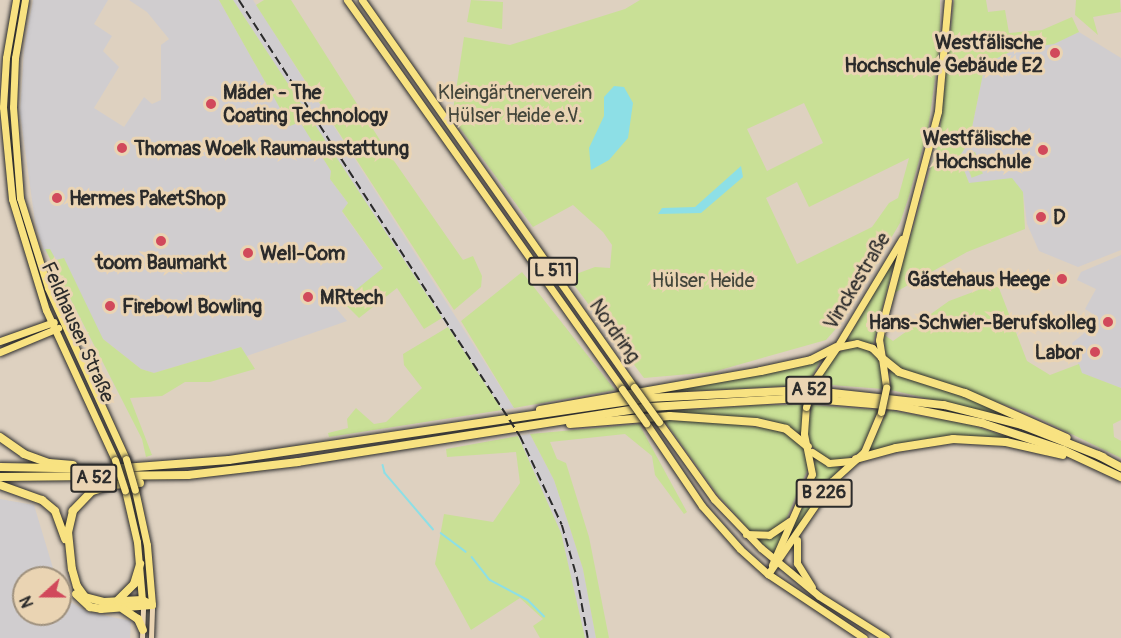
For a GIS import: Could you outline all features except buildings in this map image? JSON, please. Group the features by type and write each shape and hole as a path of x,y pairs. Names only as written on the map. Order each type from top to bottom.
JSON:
{"highway":[{"path":"507,419 555,406 761,371 811,360 837,347"},
{"path":"882,358 899,372 1041,423 1103,457"},
{"name":"A 52","path":"0,467 110,470 287,452 679,396 835,391 925,401 984,414 1042,432 1103,457 1121,467"},
{"name":"A 52","path":"0,477 188,476 298,462 650,407 801,398 942,414 1021,434 1121,477"},
{"path":"500,429 623,417 708,418 786,429 808,447"},
{"path":"0,437 24,454 49,463 110,470"},
{"path":"856,459 934,441 972,439 1015,444 1090,462"},
{"path":"152,605 94,601 77,586 68,532 73,511 85,496 102,487 188,476"},
{"path":"0,485 24,491 55,511 66,540 72,585 82,601 101,609 122,609 142,603"},
{"path":"117,601 134,584 140,564"},
{"path":"122,609 138,618 142,634"}],"main road":[{"name":"Feldhauser Straße","path":"15,0 6,58 7,168 30,268 115,460 125,490 140,564 142,603"},
{"name":"Feldhauser Straße","path":"26,0 15,58 17,167 32,242 62,323 126,459 147,545 152,605"},
{"name":"Nordring","path":"347,0 715,522 768,574 864,638"},
{"name":"Nordring","path":"362,0 705,487 746,534 776,562 819,596 886,638"},
{"name":"Vinckestraße","path":"882,358 880,336 938,111 948,0"},
{"name":"Vinckestraße","path":"837,347 906,232"},
{"path":"0,341 52,321 62,323 56,330 0,352"},
{"path":"837,347 863,344 882,358"},
{"name":"B 226","path":"776,562 812,474 804,434 806,406 813,382 837,347"},
{"name":"B 226","path":"768,574 800,532 832,481 856,459 872,438 886,388 882,358"},
{"path":"808,447 829,463 856,459"},
{"path":"746,534 769,535 794,517"},
{"path":"800,532 796,563 819,596"}],"street":[{"name":"Feldhauser Straße","path":"142,603 142,634"},
{"name":"Feldhauser Straße","path":"151,638 152,605"}],"shaded area":[{"path":"33,0 108,0 94,24 112,36 103,51 119,67 94,108 124,127 144,97 152,104 161,100 161,45 169,39 147,12 129,0 219,0 290,126 300,121 331,171 330,179 348,203 342,212 383,269 335,307 347,321 244,357 241,347 154,373 141,369 103,339 56,260 44,251 35,222 20,113 24,49"},
{"path":"233,0 253,0 514,408 502,410"},
{"name":"Westfälische Hochschule","path":"1079,32 1121,58 1121,250 1078,267 1039,251 1027,224 1023,192 969,183 959,157 969,142 985,64 1014,50 1041,47"},
{"name":"Hans-Schwier-Berufskolleg","path":"1121,255 1121,388 1081,373 1072,343 1092,327 1098,317 1085,309 1096,289 1077,280 1081,272"},
{"path":"530,434 554,480 569,525 583,569 596,638 585,638 561,533 518,436"},
{"path":"0,499 34,505 52,566 12,566 12,626 72,626 72,603 88,612 131,621 130,638 0,638"}],"green space":[{"path":"219,0 233,0 442,318 424,329 397,288 359,318 342,301 383,268 342,211 348,203 330,179 331,171 300,122 290,126"},
{"path":"264,0 291,0 385,148 463,260 473,256 482,276 481,287 454,310 256,5"},
{"path":"471,0 503,2 502,29 467,22"},
{"name":"Hülser Heide","path":"640,0 940,0 940,44 928,129 900,223 841,323 826,340 713,372 644,378 568,277 595,267 610,268 612,245 603,232 573,205 533,227 452,117 464,37 510,45 625,9","holes":["804,103 823,143 767,171 747,129","909,158 898,198 889,203 872,227 797,264 766,198 797,182 809,207"]},
{"path":"954,0 986,0 988,12 1005,10 1009,33 1042,30 1072,17 1079,32 1054,44 1014,50 985,64 969,142 959,157 969,183 1012,178 1023,192 1025,229 967,252 894,293 939,140"},
{"path":"1076,0 1120,0 1121,12 1093,17 1098,35 1075,15"},
{"path":"975,152 983,174 972,178 964,156"},
{"path":"45,249 50,249 56,260 64,258 103,339 141,369 154,373 241,347 255,369 210,382 185,382 162,396 130,398 152,455 146,457 142,439"},
{"path":"894,263 873,344 847,340 882,278"},
{"path":"522,272 615,390 514,408 461,321"},
{"path":"997,283 1027,361 1050,375 1079,364 1082,373 1121,388 1121,420 1113,424 1114,437 1121,441 1121,458 1026,412 904,371 887,360 883,334 893,341 949,301"},
{"path":"448,327 502,410 329,437 328,433 348,428 347,419 356,408 374,424 386,422 422,388 404,365 403,354"},
{"path":"855,346 870,351 879,360 883,389 818,384 832,355"},
{"path":"820,360 808,385 649,393"},
{"path":"890,371 960,394 1021,420 891,390"},
{"path":"760,405 803,405 802,434 772,421 657,412"},
{"path":"812,405 878,410 861,451 845,460 831,461 820,455 811,445 807,431"},
{"path":"888,410 971,425 1026,443 951,436 867,453"},
{"path":"664,420 712,421 785,431 806,449 810,464 784,524 772,533 751,532 717,494"},
{"path":"639,424 687,512 684,514 655,475 652,456 625,434 550,442 557,459 566,463 589,537 609,638 596,638 583,569 569,525 554,480 530,434"},
{"path":"518,436 561,533 585,638 540,638 533,626 543,619 520,598 471,630 435,564 444,514 493,522 520,483 516,452 447,457 446,449"},
{"path":"815,459 840,468 779,557 808,496"},
{"path":"785,529 774,554 758,540 772,537"}],"water":[{"path":"614,86 624,87 633,103 628,138 609,160 591,170 589,148 604,116 604,97"},
{"path":"741,166 743,177 701,213 658,214 662,208 695,207"}],"waterway":[{"path":"383,465 385,473 433,529"},
{"path":"441,533 466,552"},
{"path":"472,557 490,580 528,600 544,616"}],"railway":[{"path":"239,0 520,436 562,525 577,577 588,638"}],"place":[{"name":"Westfälische Hochschule Gebäude E2","path":"1055,53"},
{"name":"Mäder - The Coating Technology","path":"211,104"},
{"name":"Thomas Woelk Raumausstattung","path":"122,148"},
{"name":"Westfälische Hochschule","path":"1043,150"},
{"name":"Hermes PaketShop","path":"57,198"},
{"name":"D","path":"1041,217"},
{"name":"toom Baumarkt","path":"161,241"},
{"name":"Well-Com","path":"248,253"},
{"name":"Gästehaus Heege","path":"1062,279"},
{"name":"MRtech","path":"308,297"},
{"name":"Firebowl Bowling","path":"110,306"},
{"name":"Hans-Schwier-Berufskolleg","path":"1108,322"},
{"name":"Labor","path":"1095,352"}],"park label":[{"name":"Kleingärtnerverein Hülser Heide e.V.","path":"515,104"}]}
